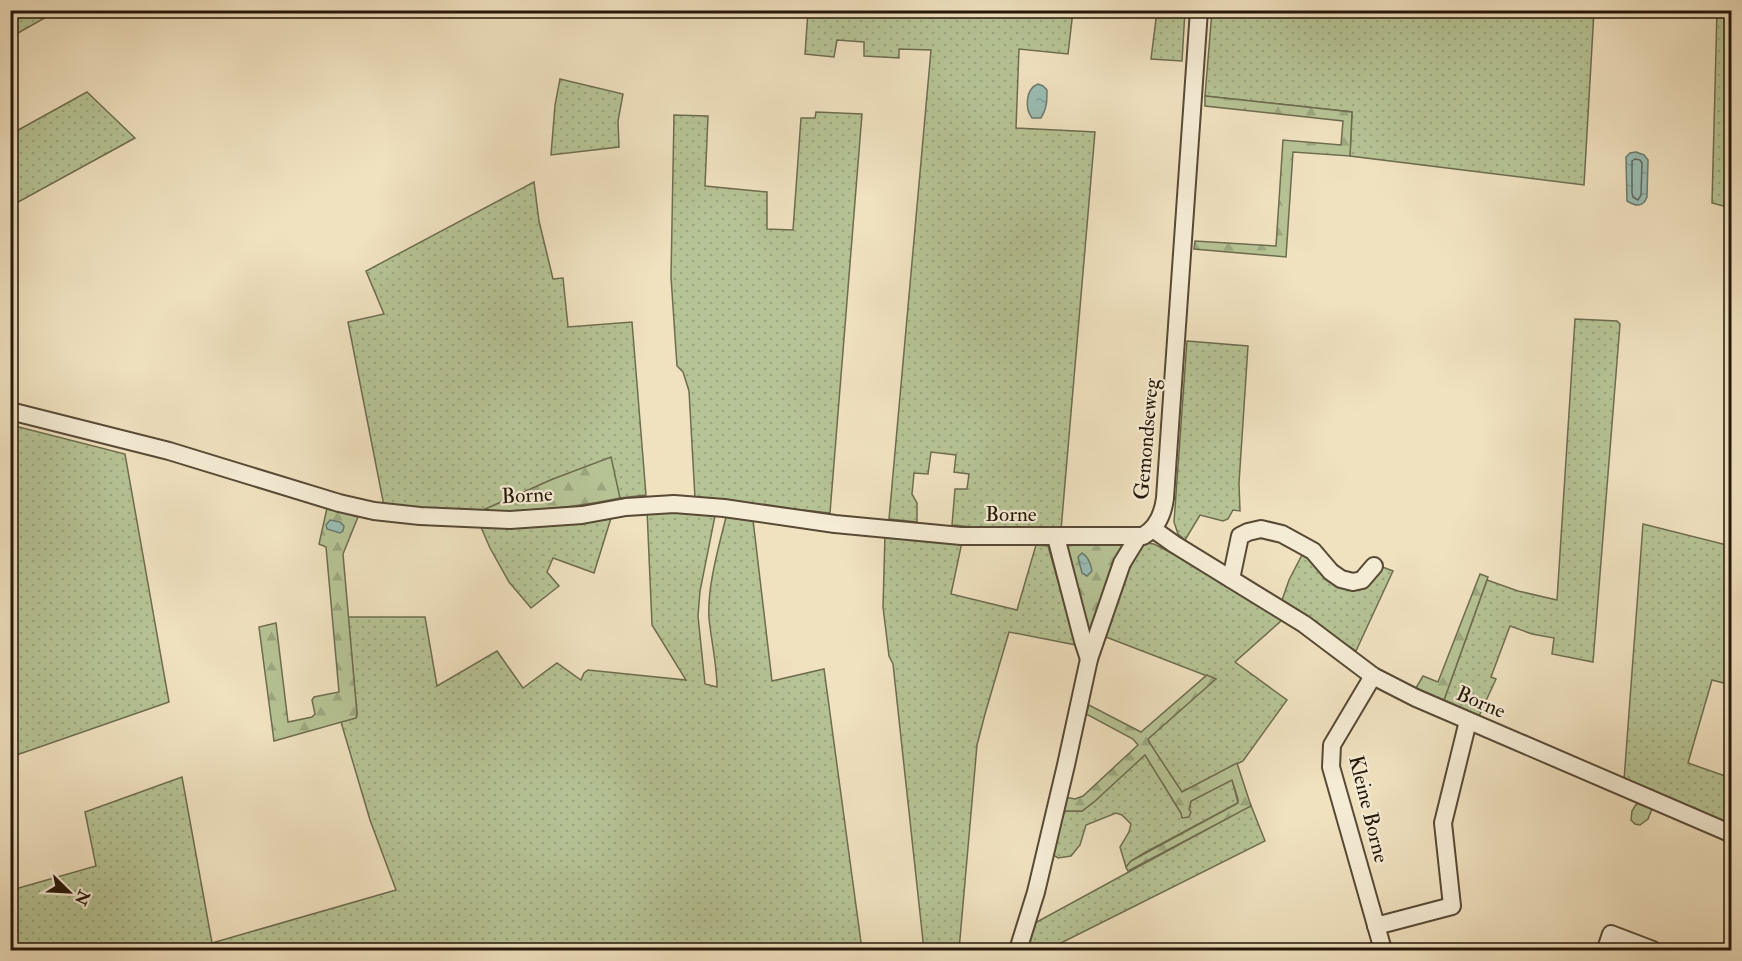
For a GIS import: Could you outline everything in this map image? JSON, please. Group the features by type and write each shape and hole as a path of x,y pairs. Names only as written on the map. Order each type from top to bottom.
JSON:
{"street":[{"name":"Gemondseweg","path":"1018,951 1038,881 1069,754 1089,659 1122,563 1160,517 1165,498 1199,10"},
{"name":"Borne","path":"10,411 169,451 339,503 374,511 420,516 510,520 582,515 626,507 674,504 961,537 1056,537 1146,533 1231,579 1304,624 1373,676 1468,721 1731,834"},
{"path":"1231,579 1240,537 1248,532 1261,529 1282,534 1313,551 1331,572 1341,579 1353,582 1362,580 1374,566"},
{"name":"Borne","path":"1056,537 1089,659"},
{"name":"Kleine Borne","path":"1373,676 1332,745 1331,767 1383,951"},
{"path":"1376,926 1452,906 1443,823 1468,721"},
{"path":"1619,951 1607,946 1611,934 1644,949"}],"green space":[{"path":"11,10 57,10 57,11 11,37"},
{"path":"808,11 1073,11 1068,54 1019,49 1016,128 1095,132 1061,530 994,529 952,525 955,489 967,489 969,474 954,472 956,455 931,452 928,474 914,473 912,494 917,503 917,522 889,519 931,50 899,49 899,58 864,56 864,42 837,40 834,57 805,54"},
{"path":"1157,11 1185,11 1182,61 1151,59"},
{"path":"1212,11 1594,11 1584,185 1350,156 1352,112 1205,96"},
{"path":"1717,11 1731,11 1731,208 1712,203"},
{"path":"560,79 623,94 618,121 619,147 551,155 555,105"},
{"path":"87,92 135,138 11,206 11,134"},
{"path":"1205,96 1352,112 1350,156 1293,152 1286,257 1194,249 1195,241 1276,246 1283,140 1341,145 1343,121 1205,106"},
{"path":"816,112 862,114 830,513 695,498 689,391 683,372 677,366 671,277 674,115 708,116 705,186 767,192 767,229 793,230 801,118 815,118"},
{"path":"534,182 539,221 553,279 563,278 568,327 632,322 646,495 620,498 617,489 553,479 481,511 384,506 348,322 384,314 366,271"},
{"path":"1575,319 1617,321 1620,324 1593,662 1552,654 1554,638 1532,634 1510,626 1491,677 1496,679 1479,716 1444,700 1487,580 1518,591 1557,600"},
{"path":"1187,341 1248,346 1239,483 1240,511 1233,510 1228,519 1223,521 1200,515 1185,540 1178,534 1174,522"},
{"path":"11,425 125,454 169,702 11,757"},
{"path":"611,457 620,498 551,509 481,511 553,479"},
{"path":"327,508 358,517 343,554 357,714 356,718 274,741 259,627 276,623 288,722 312,717 315,714 312,700 314,697 339,692 326,547 319,544"},
{"path":"647,510 715,516 700,591 698,616 705,684 717,687 709,618 714,567 726,517 753,520 772,681 824,669 862,950 10,950 16,946 15,889 96,866 85,812 182,777 212,943 396,890 370,820 341,722 356,718 357,714 348,617 425,617 437,686 497,651 523,688 557,663 581,680 588,670 686,680 652,625"},
{"path":"612,515 594,573 553,558 547,572 559,586 531,608 509,582 480,525"},
{"path":"1643,524 1731,546 1731,685 1712,680 1688,763 1731,778 1731,827 1624,780"},
{"path":"885,534 962,542 951,594 1017,610 1036,545 1048,546 1076,645 1009,632 977,745 959,950 924,950 893,664 889,656 883,607"},
{"path":"1113,542 1124,544 1091,633 1088,631 1065,546"},
{"path":"1145,543 1154,544 1209,572 1282,620 1235,662 1287,700 1243,761 1182,792 1147,739 1215,679 1106,637 1125,573 1131,560"},
{"path":"1305,549 1341,584 1380,566 1393,571 1356,651 1281,603 1289,580"},
{"path":"1480,574 1488,577 1444,700 1416,688 1423,676 1438,682"},
{"path":"1207,675 1216,679 1148,739 1149,742 1182,792 1237,763 1251,806 1128,871 1126,867 1131,861 1238,803 1238,799 1232,780 1191,801 1189,817 1182,818 1145,755 1082,811 1061,811 1065,797 1075,799 1083,796 1138,745 1133,739 1086,714 1089,705 1141,732"},
{"path":"1145,754 1181,813 1189,810 1191,801 1232,779 1238,803 1144,853 1126,867 1120,847 1131,824 1122,815 1116,813 1086,825 1080,845 1071,856 1058,858 1050,853 1061,811 1082,811"},
{"path":"1250,803 1265,841 1047,950 1024,950 1033,924 1250,806"},
{"path":"1637,803 1652,809 1648,819 1640,825 1631,820 1632,811"}],"water":[{"path":"1038,84 1047,90 1046,104 1041,118 1032,118 1028,110 1028,100 1031,90"},
{"path":"1636,152 1644,155 1648,160 1647,197 1643,203 1638,205 1627,201 1626,157"},
{"path":"330,520 340,522 344,526 343,531 340,533 327,529 326,525"},
{"path":"1082,553 1088,559 1092,569 1087,576 1082,573 1078,557"}]}
